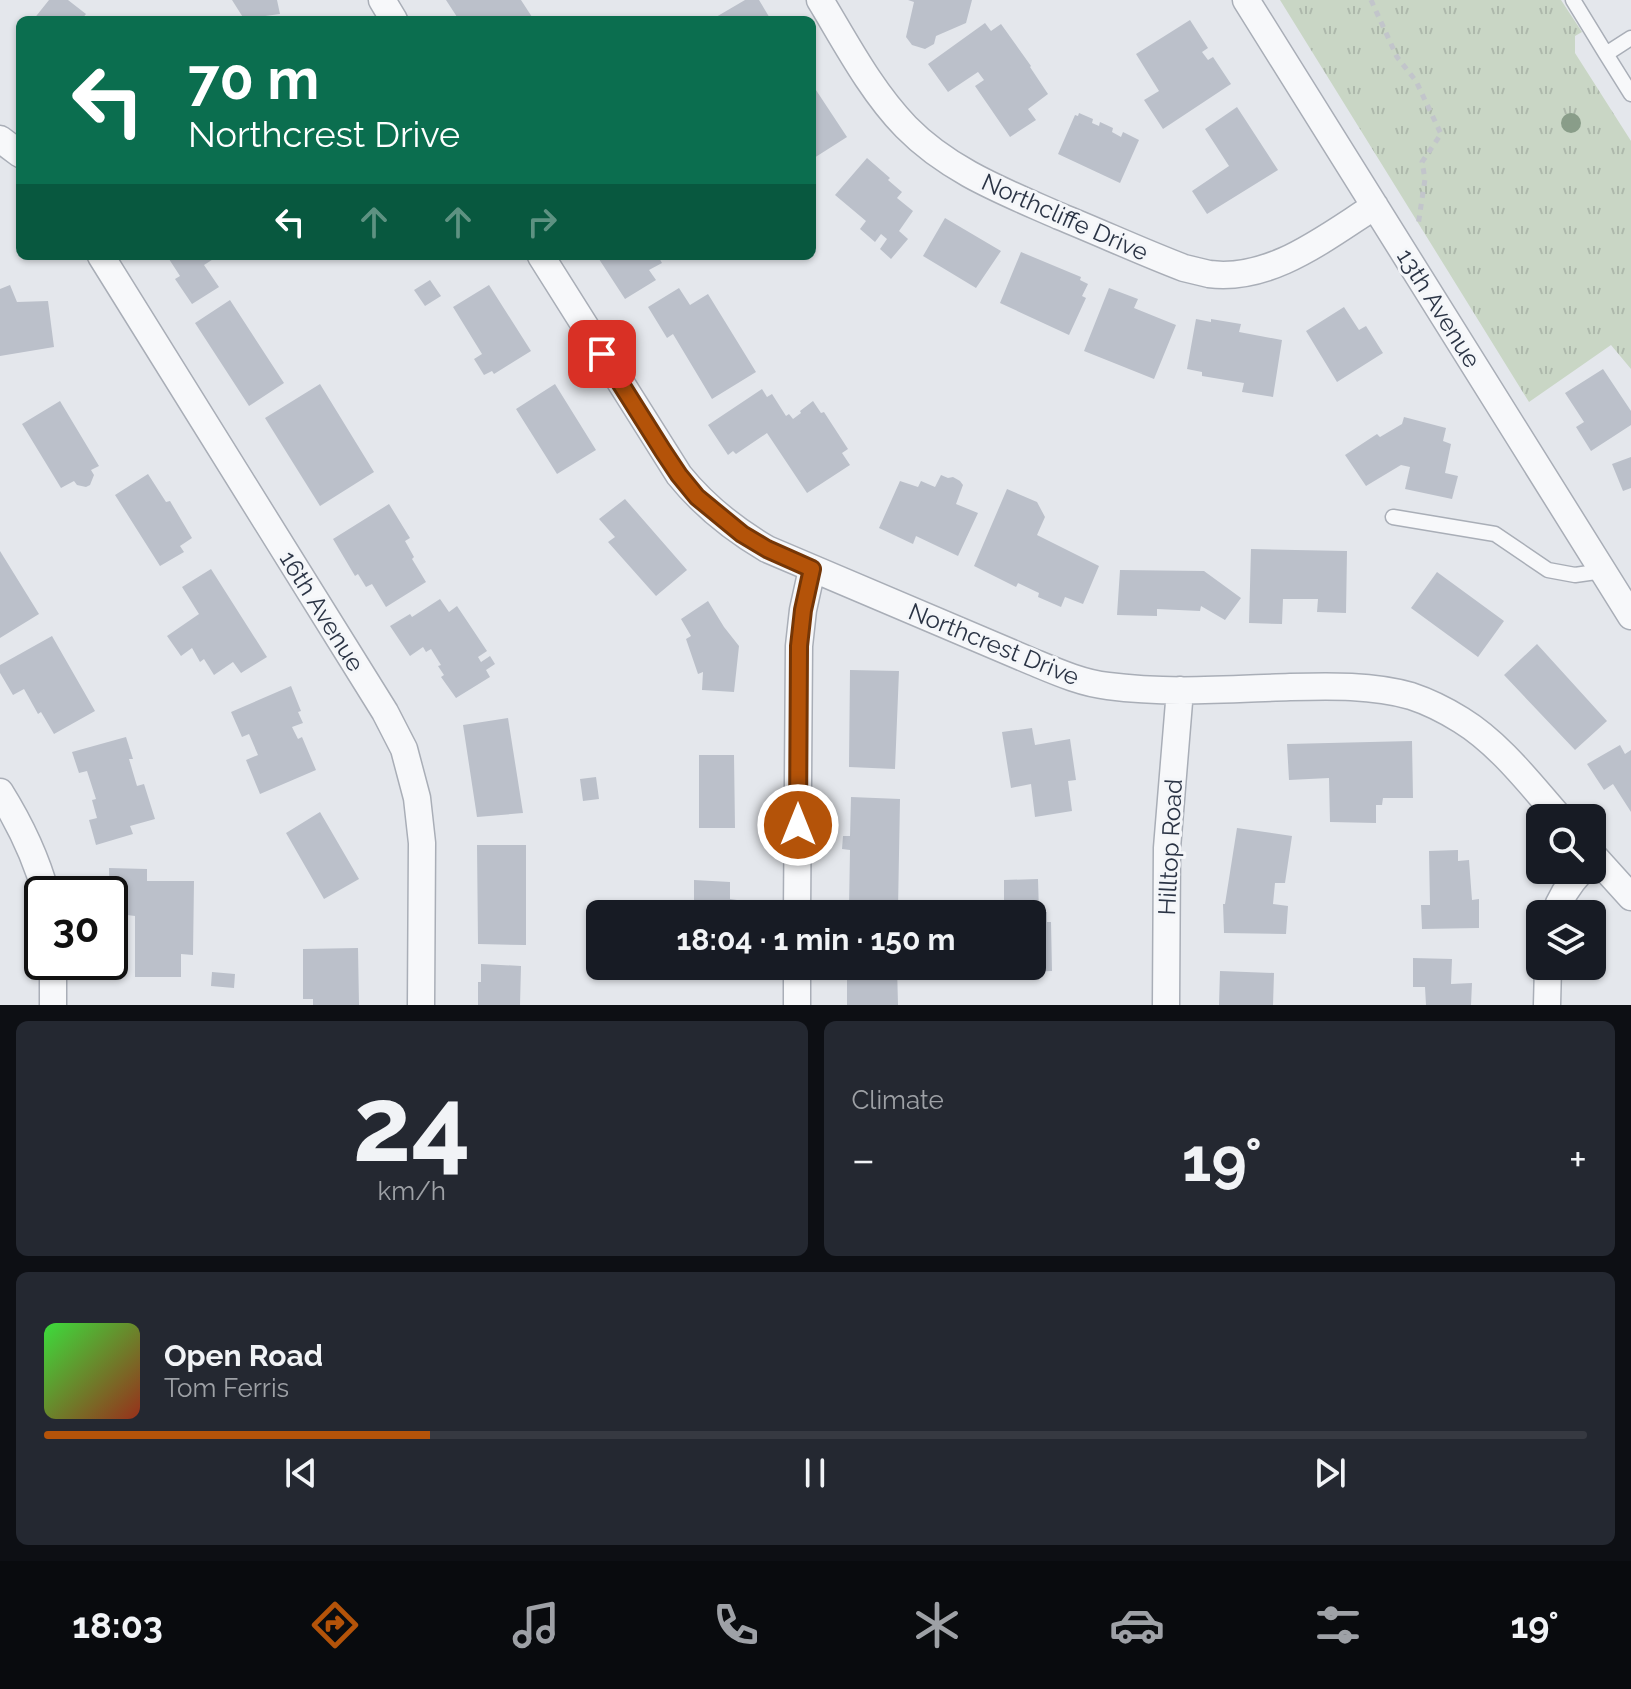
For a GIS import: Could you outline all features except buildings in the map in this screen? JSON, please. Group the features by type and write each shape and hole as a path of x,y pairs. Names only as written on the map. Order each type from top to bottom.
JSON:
{"street":[{"name":"Northcliffe Drive","path":"820,0 885,102 906,127 933,151 965,173 997,189 1184,268 1211,274 1266,268 1294,256 1375,206"},
{"name":"13th Avenue","path":"1246,0 1631,616"},
{"name":"16th Avenue","path":"103,260 385,712 404,749 417,798 422,843 421,1005"},
{"name":"Northcrest Drive","path":"544,260 679,475 697,497 742,534 767,549 1033,662 1107,686 1180,690 1321,686 1366,688 1410,696 1463,721 1490,742 1547,804"},
{"path":"797,900 799,646 812,569"},
{"name":"Hilltop Road","path":"1166,1005 1167,848 1180,690"},
{"path":"0,792 18,820 42,876"},
{"path":"1606,874 1631,897"},
{"path":"53,980 53,1005"},
{"path":"797,980 797,1005"},
{"path":"1547,1005 1548,980"}],"lane":[{"path":"1573,0 1631,94"},
{"path":"1606,54 1631,38"},
{"path":"1393,517 1495,534 1548,570 1575,575 1603,571"}],"path":[{"path":"1371,0 1397,57 1416,81 1441,134 1422,162 1425,179 1418,227"}],"green space":[{"path":"1280,0 1561,0 1582,32 1575,36 1575,53 1631,141 1631,369 1611,345 1529,402"}],"route":[{"path":"602,354 663,451 697,497 742,534 812,569 799,646 798,825"}]}
